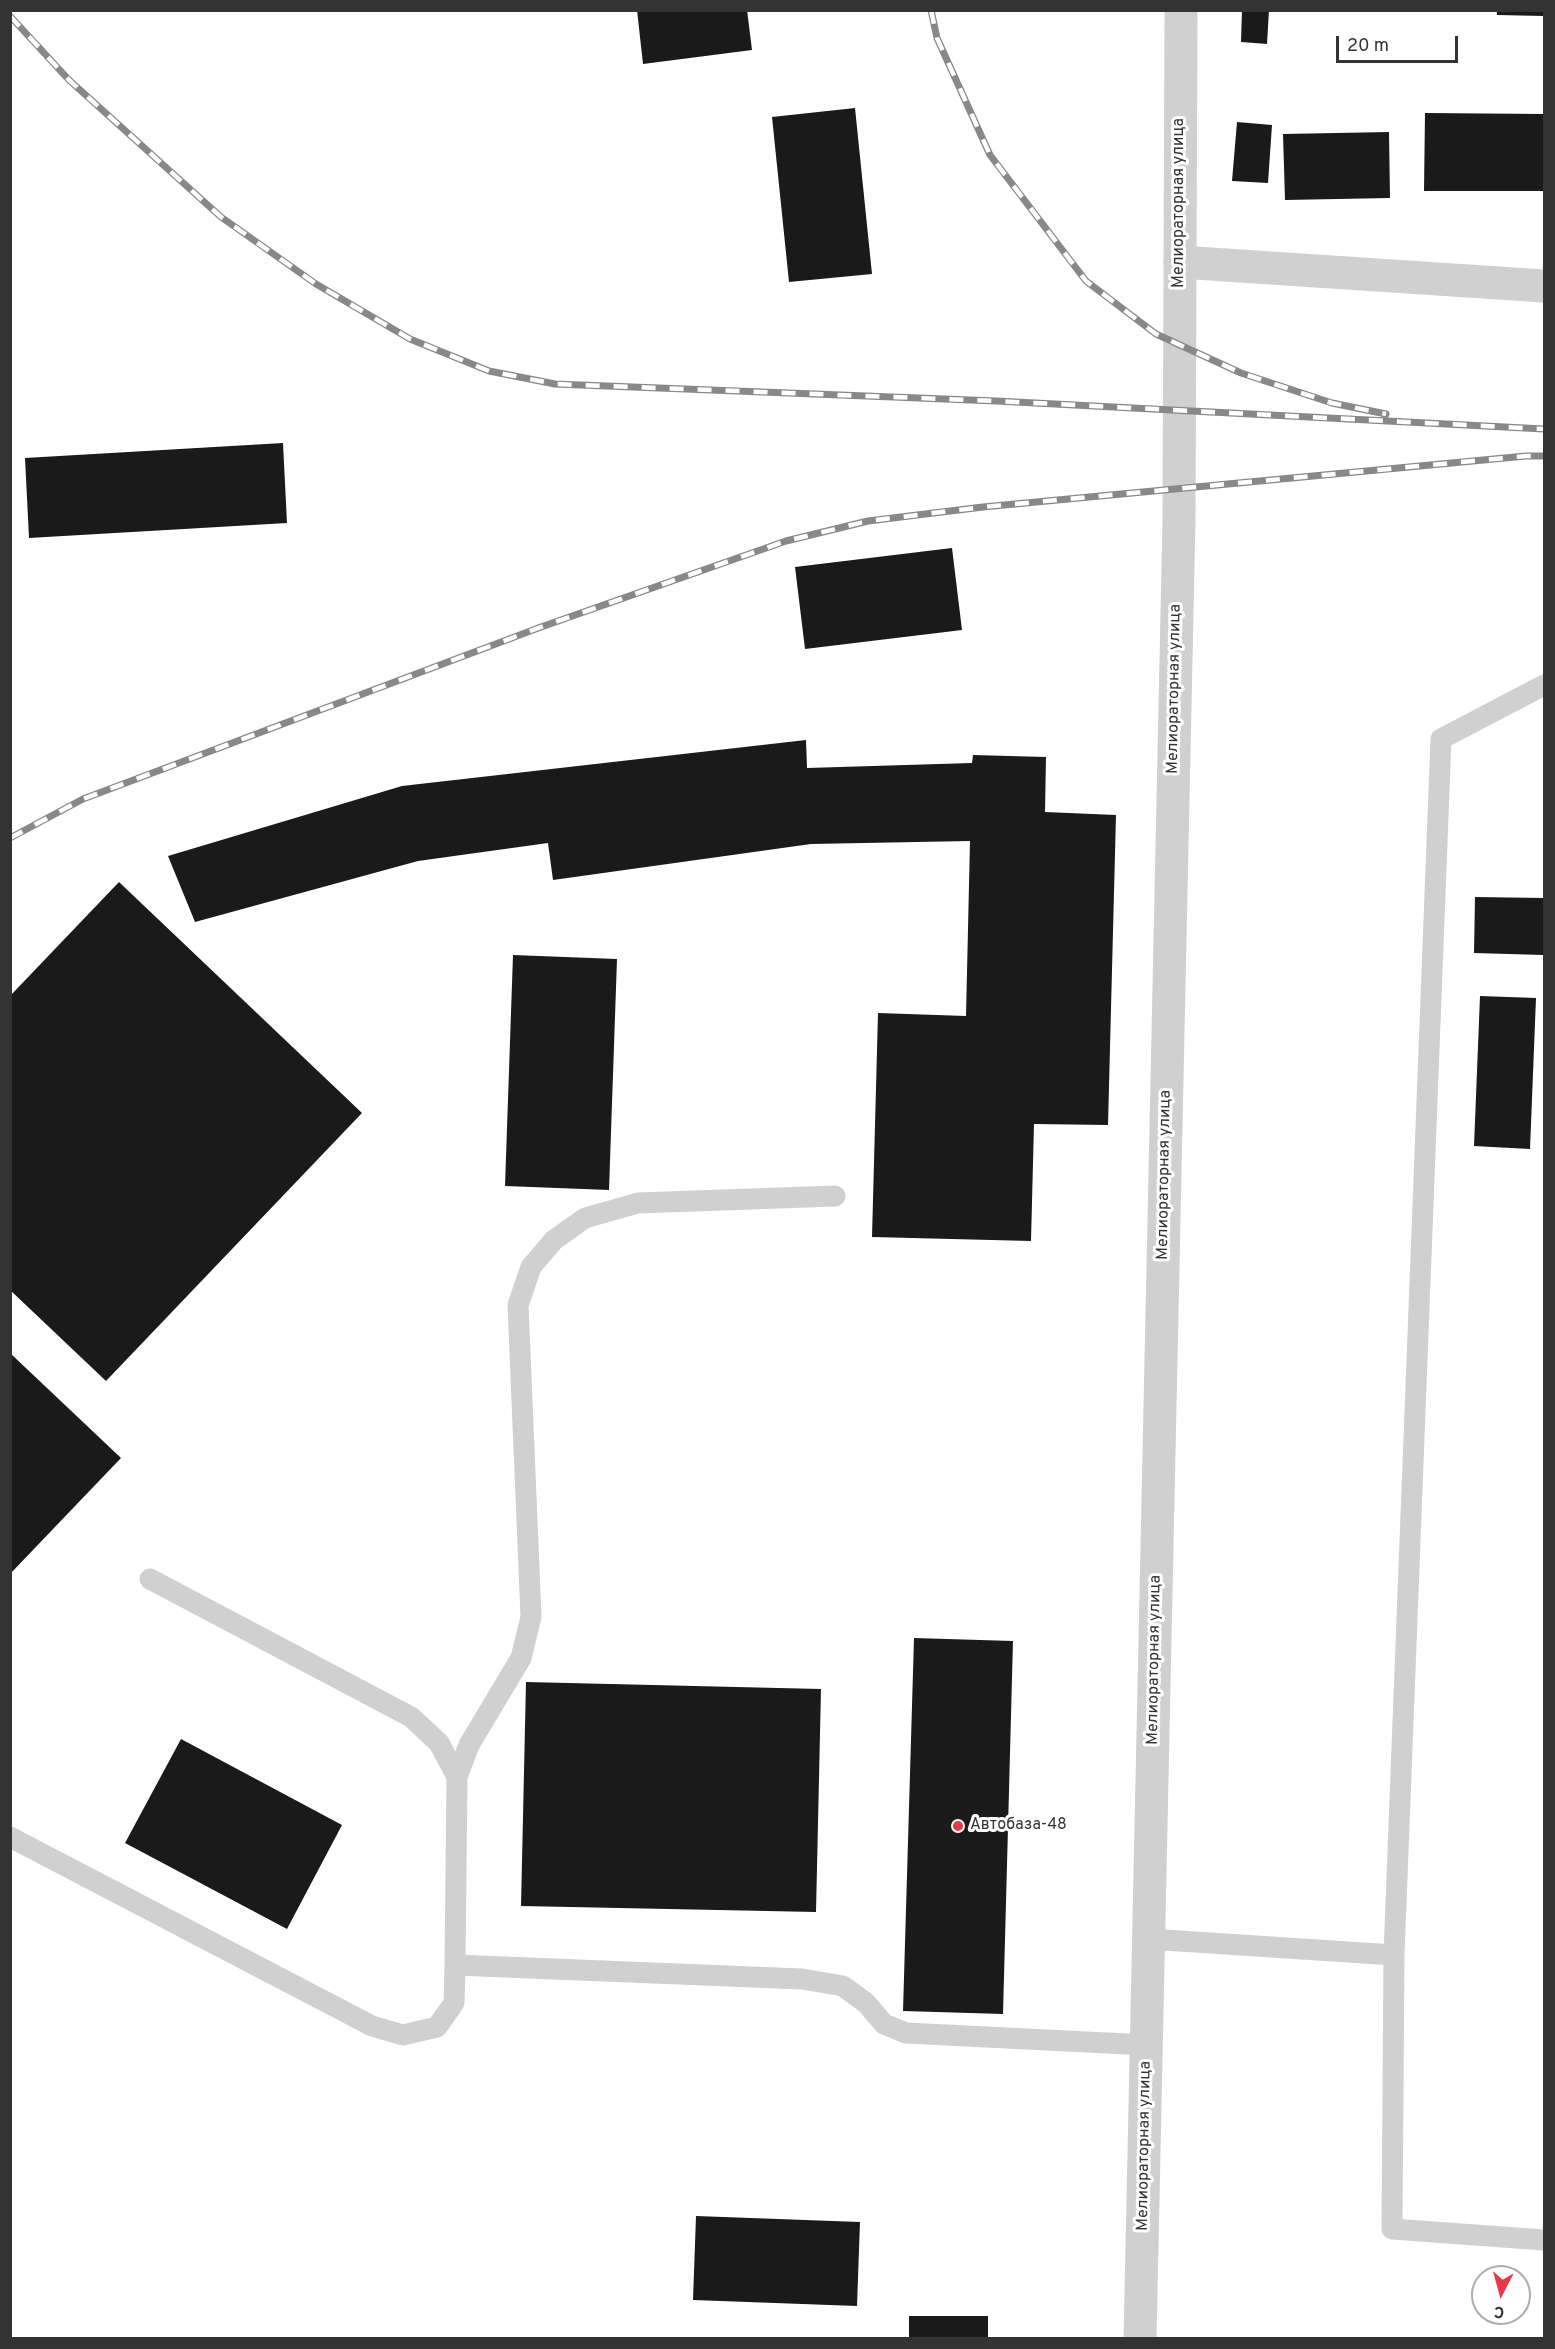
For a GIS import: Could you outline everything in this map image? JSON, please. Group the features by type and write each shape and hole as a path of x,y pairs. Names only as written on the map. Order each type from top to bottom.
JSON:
{"street":[{"name":"Мелиораторная улица","path":"1140,2338 1179,520 1181,10"},
{"path":"1180,262 1545,286"}],"lane":[{"path":"1545,685 1441,740 1394,1955 1392,2229 1545,2240"},
{"path":"10,1837 372,2026 403,2035 437,2027 454,2003 457,1777 469,1744 521,1658 531,1617 518,1305 531,1267 554,1240 585,1218 638,1203 835,1196"},
{"path":"150,1579 411,1717 439,1743 457,1777"},
{"path":"1149,1940 1394,1955"},
{"path":"455,1965 802,1979 843,1986 866,2003 884,2024 906,2033 1147,2045"}],"building":[{"path":"637,10 747,10 752,50 643,64"},
{"path":"1242,10 1269,10 1267,44 1241,42"},
{"path":"1497,10 1544,10 1544,16 1497,15"},
{"path":"855,108 872,274 789,282 772,117"},
{"path":"1425,113 1544,114 1544,191 1424,191"},
{"path":"1237,122 1272,125 1268,183 1232,181"},
{"path":"1389,132 1390,198 1285,200 1283,134"},
{"path":"283,443 287,523 29,538 25,458"},
{"path":"952,548 962,630 805,649 795,567"},
{"path":"806,740 807,768 972,763 973,755 1046,757 1045,812 1116,815 1108,1125 1034,1124 1031,1241 872,1237 878,1013 966,1016 970,841 811,844 553,880 548,843 418,861 195,922 168,856 402,786"},
{"path":"119,882 362,1113 106,1381 10,1290 10,996"},
{"path":"1475,897 1544,898 1544,955 1474,953"},
{"path":"513,955 617,959 609,1190 505,1186"},
{"path":"1480,996 1536,998 1530,1149 1474,1146"},
{"path":"10,1353 121,1458 10,1574"},
{"name":"Автобаза-48","path":"914,1638 1013,1641 1003,2014 903,2011"},
{"path":"526,1682 821,1689 816,1912 521,1906"},
{"path":"181,1739 342,1825 287,1929 125,1843"},
{"path":"696,2216 860,2222 857,2306 693,2300"},
{"path":"909,2316 988,2316 988,2338 909,2338"}],"railway":[{"path":"931,10 937,38 990,155 1086,281 1156,334 1241,373 1332,403 1386,414"},
{"path":"10,16 69,80 221,217 316,284 410,339 489,371 555,384 996,401 1544,429"},
{"path":"10,838 83,799 541,627 786,541 868,521 983,507 1544,456"}],"place":[{"name":"Автобаза-48","path":"958,1826"}]}
